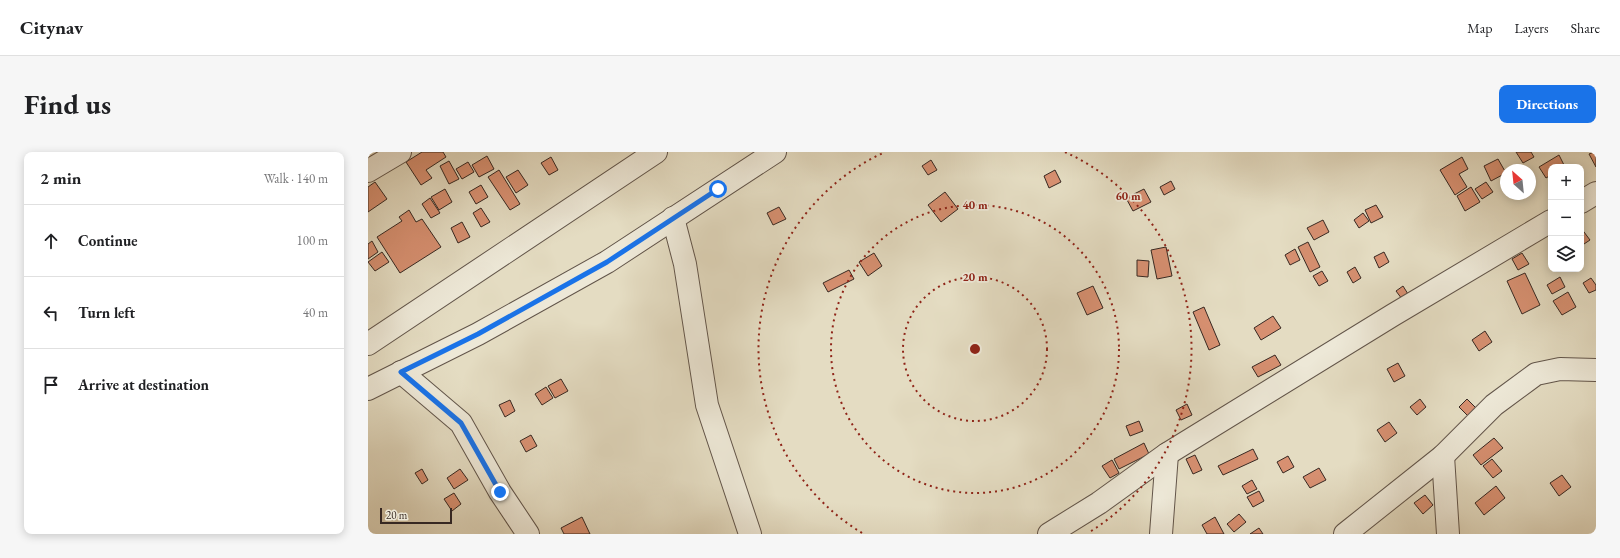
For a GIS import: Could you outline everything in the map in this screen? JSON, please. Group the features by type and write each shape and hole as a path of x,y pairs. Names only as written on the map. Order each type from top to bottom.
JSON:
{"street":[{"path":"368,171 400,152"},
{"path":"368,344 656,152"},
{"path":"368,389 478,334 607,262 775,152"},
{"path":"1584,200 1596,193"},
{"path":"673,218 685,264 707,405 750,534"},
{"path":"1049,534 1099,503 1167,454 1393,315 1548,223"},
{"path":"1345,534 1444,456 1494,405 1536,374 1560,369 1596,370"},
{"path":"401,372 461,423 500,492 528,534"},
{"path":"1161,534 1167,454"},
{"path":"1444,456 1448,534"}],"building":[{"path":"422,152 443,152 446,157 426,170 432,178 421,185 406,162"},
{"path":"1516,152 1531,152 1534,157 1523,163"},
{"path":"1596,152 1596,167 1589,154"},
{"path":"1559,155 1564,164 1548,164 1548,177 1546,178 1539,167"},
{"path":"487,156 494,169 479,177 472,165"},
{"path":"551,157 558,170 549,175 541,163"},
{"path":"1462,157 1468,169 1459,174 1467,187 1455,195 1440,170"},
{"path":"1498,159 1501,164 1500,176 1491,181 1484,166"},
{"path":"931,160 937,170 928,175 922,166"},
{"path":"449,161 459,179 449,184 440,166"},
{"path":"468,162 474,172 462,179 456,169"},
{"path":"499,170 520,204 510,210 488,177"},
{"path":"518,170 528,185 516,193 506,177"},
{"path":"1055,170 1061,182 1049,188 1044,176"},
{"path":"1171,181 1175,189 1164,195 1160,187"},
{"path":"375,182 387,199 368,212 368,187"},
{"path":"1486,182 1493,192 1482,199 1475,189"},
{"path":"481,185 488,197 476,204 469,192"},
{"path":"1471,187 1480,202 1465,211 1457,196"},
{"path":"445,189 452,202 439,210 431,197"},
{"path":"1144,189 1151,202 1133,211 1126,198"},
{"path":"945,192 958,209 941,222 928,205"},
{"path":"430,198 440,213 431,218 422,204"},
{"path":"1376,205 1383,217 1371,223 1365,210"},
{"path":"779,207 786,219 773,225 767,213"},
{"path":"481,208 490,222 481,227 473,213"},
{"path":"409,210 416,222 422,219 441,247 400,273 377,237 402,221 399,217"},
{"path":"1363,213 1369,221 1359,228 1354,220"},
{"path":"1323,220 1329,232 1314,240 1307,228"},
{"path":"462,222 470,237 458,243 451,228"},
{"path":"1584,232 1590,240 1584,244"},
{"path":"372,241 378,252 368,259 368,244"},
{"path":"1308,242 1320,267 1310,272 1298,247"},
{"path":"1166,247 1172,276 1157,279 1151,250"},
{"path":"1295,249 1300,260 1290,265 1285,255"},
{"path":"382,252 389,262 375,271 368,262"},
{"path":"1384,252 1389,262 1379,268 1374,257"},
{"path":"874,253 882,266 868,276 859,262"},
{"path":"1522,253 1529,264 1518,270 1512,259"},
{"path":"1137,260 1149,261 1148,277 1137,276"},
{"path":"1355,267 1361,278 1353,283 1347,272"},
{"path":"849,270 854,279 828,292 823,283"},
{"path":"1322,271 1328,281 1319,286 1313,276"},
{"path":"1525,273 1540,305 1522,314 1507,281"},
{"path":"1560,277 1565,287 1552,294 1547,285"},
{"path":"1591,278 1596,285 1596,290 1589,293 1583,283"},
{"path":"1093,286 1103,308 1087,315 1077,293"},
{"path":"1403,286 1408,294 1402,299 1396,291"},
{"path":"1568,292 1576,307 1562,315 1553,301"},
{"path":"1204,307 1220,345 1209,350 1193,312"},
{"path":"1273,316 1281,328 1261,340 1254,328"},
{"path":"1485,331 1492,342 1479,351 1472,340"},
{"path":"1275,355 1281,365 1258,377 1252,367"},
{"path":"1398,363 1405,376 1394,382 1387,369"},
{"path":"561,379 568,391 555,398 548,386"},
{"path":"546,387 553,398 542,405 535,394"},
{"path":"1420,399 1426,407 1417,415 1410,407"},
{"path":"1467,399 1476,408 1468,416 1459,407"},
{"path":"510,400 515,411 505,417 499,405"},
{"path":"1187,404 1192,415 1181,420 1176,410"},
{"path":"1139,421 1143,431 1130,436 1126,426"},
{"path":"1389,422 1397,433 1385,442 1377,430"},
{"path":"531,435 537,446 526,452 520,441"},
{"path":"1494,438 1503,448 1481,465 1473,455"},
{"path":"1144,443 1149,454 1119,469 1114,459"},
{"path":"1253,449 1258,459 1223,475 1218,466"},
{"path":"1195,455 1202,470 1193,474 1186,459"},
{"path":"1288,456 1294,467 1283,473 1277,462"},
{"path":"1492,459 1502,471 1493,478 1483,466"},
{"path":"1112,460 1119,473 1110,478 1102,466"},
{"path":"1319,468 1326,480 1310,488 1303,477"},
{"path":"422,469 428,480 422,484 415,473"},
{"path":"460,469 468,480 454,489 447,478"},
{"path":"1562,475 1571,487 1559,496 1550,483"},
{"path":"1252,480 1257,489 1247,494 1242,486"},
{"path":"1496,486 1505,498 1484,515 1475,503"},
{"path":"1259,491 1264,501 1253,507 1247,497"},
{"path":"454,493 461,504 452,511 444,499"},
{"path":"1425,495 1433,505 1423,514 1414,503"},
{"path":"1239,514 1246,522 1234,532 1227,524"},
{"path":"582,517 590,534 564,534 561,528"},
{"path":"1215,517 1224,534 1207,534 1202,525"},
{"path":"1259,528 1263,534 1250,534"}],"route":[{"path":"500,492 461,423 435,399 401,372 478,334 607,262 718,189"}]}
